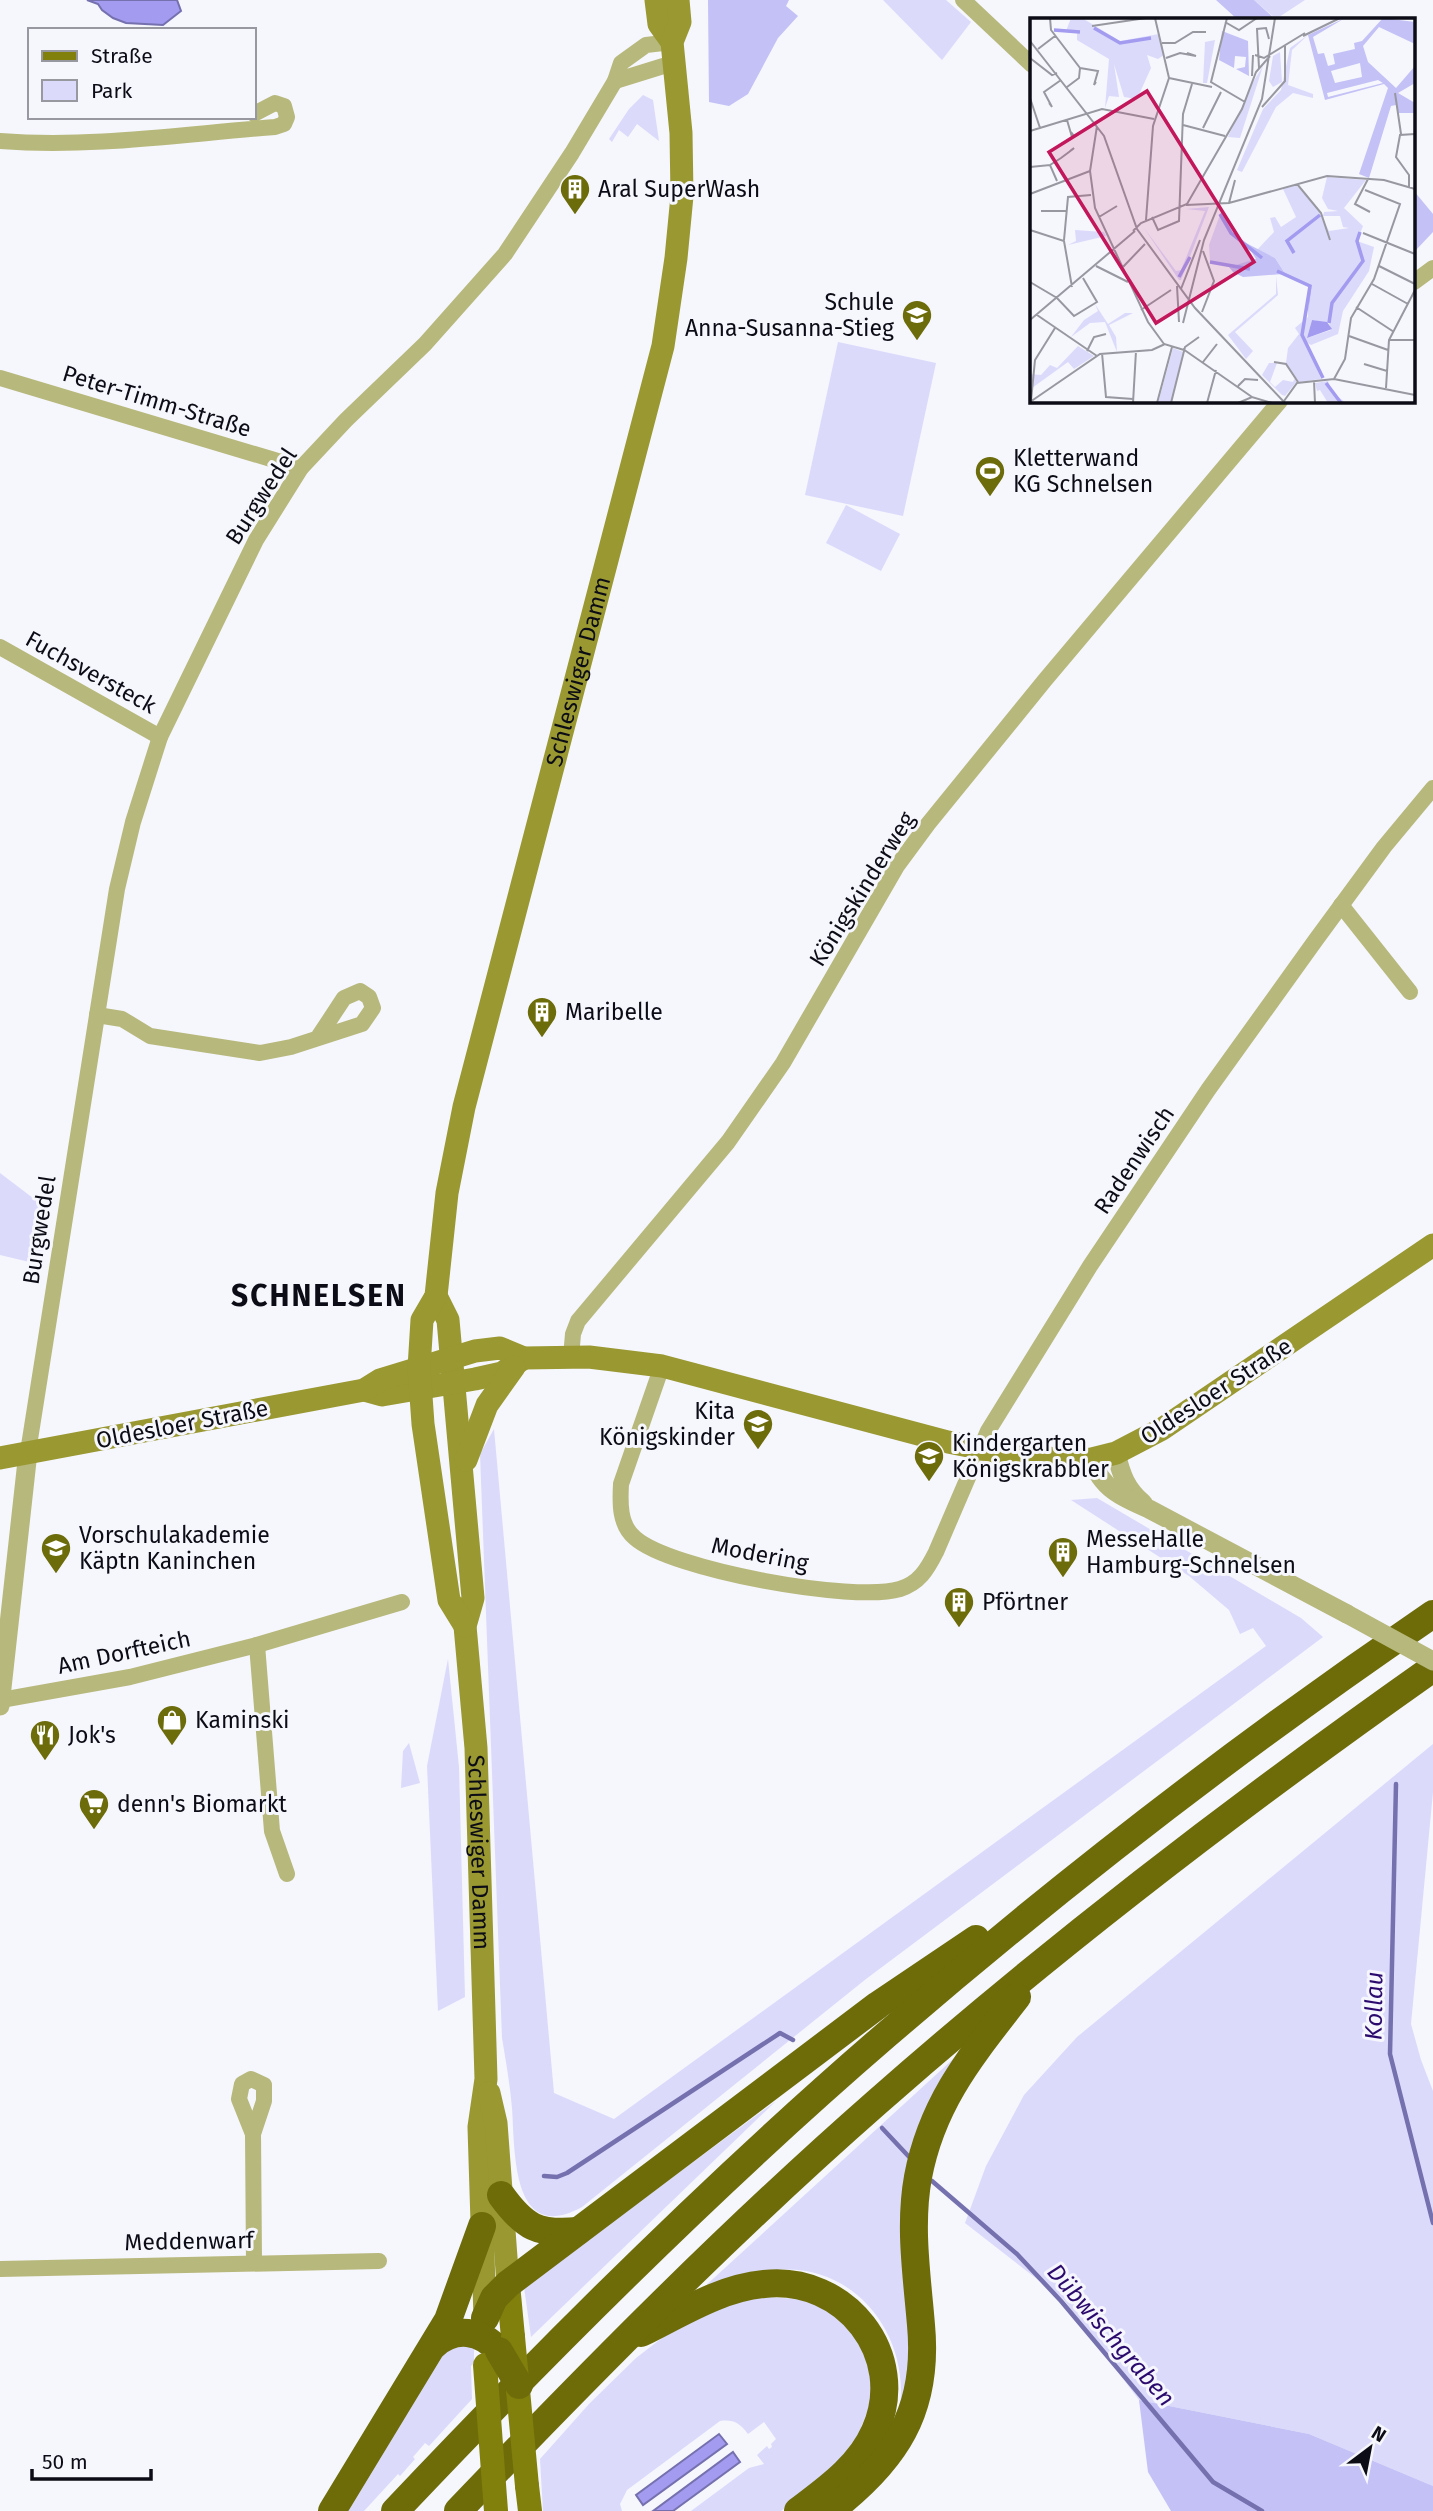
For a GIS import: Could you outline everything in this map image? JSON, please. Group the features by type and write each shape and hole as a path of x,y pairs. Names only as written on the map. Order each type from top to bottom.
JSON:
{"highway":[{"path":"395,2511 583,2317 742,2164 885,2035 1039,1906 1211,1772 1433,1614"},
{"path":"458,2511 617,2345 713,2252 874,2105 1054,1951 1285,1773 1433,1668"},
{"path":"519,2385 494,2342 494,2298 508,2284 878,2004 974,1940 1039,1906"},
{"path":"830,2511 869,2479 890,2455 907,2424 916,2398 923,2347 914,2245 914,2200 922,2158 937,2112 961,2069 1054,1951"},
{"path":"501,2195 517,2215 532,2227 551,2233 578,2231"},
{"path":"332,2511 448,2320 482,2226"},
{"path":"617,2345 718,2296 766,2283 793,2284 817,2291 849,2311 873,2341 883,2367 885,2381 882,2411 874,2434 849,2469 798,2511"},
{"path":"434,2345 445,2336 460,2332 475,2334 494,2342"}],"main road":[{"name":"Schleswiger Damm","path":"656,0 659,23 673,53"},
{"name":"Schleswiger Damm","path":"465,1626 449,1600 423,1424 420,1378 422,1320 436,1296 447,1193 464,1107 663,346 682,197 681,133 673,53 680,22 678,0"},
{"name":"Oldesloer Straße","path":"420,1378 454,1383 502,1373 520,1361 571,1357 625,1360 662,1366 979,1450 1091,1460 1115,1453 1162,1429 1433,1245"},
{"name":"Schleswiger Damm","path":"436,1296 448,1320 473,1598 465,1626 476,1748 486,2080 479,2127 482,2226 494,2342 496,2511"},
{"name":"Oldesloer Straße","path":"0,1458 364,1390 382,1395 420,1378 452,1358 475,1351 500,1348 520,1361"},
{"path":"463,1469 487,1405 520,1361"},
{"name":"Schleswiger Damm","path":"486,2080 496,2123 508,2284"},
{"path":"519,2385 530,2511"}],"street":[{"path":"963,0 1030,63"},
{"name":"Burgwedel","path":"28,1452 117,889 133,822 160,737 256,540 301,468 346,419 425,344 482,282 531,217 615,81 621,63 646,45 673,53"},
{"path":"615,81 673,53"},
{"path":"0,141 35,144 88,143 275,127 284,124 287,117 284,106 275,103 256,113"},
{"path":"225,131 245,119"},
{"path":"1416,281 1433,268"},
{"name":"Peter-Timm-Straße","path":"0,378 301,468"},
{"name":"Königskinderweg","path":"571,1357 573,1334 578,1321 728,1142 783,1063 895,870 928,824 1045,680 1279,402"},
{"name":"Fuchsversteck","path":"0,647 160,737"},
{"name":"Radenwisch","path":"979,1450 988,1431 1102,1249 1209,1090 1384,847 1433,788"},
{"path":"1341,905 1410,992"},
{"path":"97,1015 122,1019 150,1036 260,1053 291,1047 319,1036"},
{"name":"Modering","path":"662,1366 621,1483 623,1521 631,1534 647,1546 715,1571 789,1584 865,1592 891,1591 906,1587 918,1579 928,1567 979,1450"},
{"path":"0,1706 28,1452"},
{"path":"1115,1453 1128,1489 1149,1509"},
{"path":"1091,1460 1105,1485 1127,1500 1149,1509 1433,1661"},
{"name":"Am Dorfteich","path":"1,1700 130,1677 257,1645 402,1602"},
{"path":"257,1645 272,1831 287,1874"},
{"path":"253,2134 254,2262"},
{"name":"Meddenwarf","path":"0,2269 379,2261"}],"green space":[{"path":"883,0 946,0 971,22 942,60"},
{"path":"1254,0 1305,0 1278,18"},
{"path":"643,95 653,100 659,141 637,124 628,137 619,130 612,142 609,139 629,109"},
{"path":"838,342 936,363 903,516 805,495"},
{"path":"846,505 900,534 881,571 826,543"},
{"path":"0,1173 50,1211 42,1265 0,1255"},
{"path":"494,1429 554,2093 614,2119 1266,1646 1253,1628 1240,1634 1229,1610 1189,1576 1071,1500 1097,1498 1301,1618 1323,1637 866,1979 582,2207 559,2216 542,2214 529,2204 517,2168 502,2038 480,1454"},
{"path":"448,1659 459,1767 465,1997 438,2011 427,1766"},
{"path":"409,1743 420,1783 401,1788 403,1751"},
{"path":"1433,1744 1433,1792 1411,2024 1433,2091 1433,2486 1309,2434 1139,2400 1064,2300 965,2223 986,2166 1024,2095 1077,2037"},
{"path":"963,2050 936,2096 914,2367 900,2406 900,2379 895,2353 885,2329 871,2308 852,2291 830,2278 805,2271 766,2271 691,2299"},
{"path":"776,2101 531,2337 524,2287"},
{"path":"750,2296 798,2299 816,2304 839,2318 860,2343 871,2373 871,2402 858,2435 827,2476 781,2511 691,2511 749,2468 764,2464 757,2455 767,2446 769,2449 772,2447 771,2444 776,2439 764,2422 748,2434 736,2423 720,2421 627,2490 620,2504 622,2511 543,2511 540,2459 589,2404 636,2358 675,2328"},
{"path":"466,2344 474,2348 474,2363 471,2366 472,2399 429,2446 425,2443 400,2476 398,2474 364,2511 342,2511 437,2360 447,2350"}],"shaded area":[{"path":"87,0 177,0 181,11 163,25 126,23 113,18 98,4"},
{"path":"708,0 789,0 786,6 798,16 778,38 748,94 729,106 709,102"},
{"path":"1216,0 1254,0 1274,18 1236,18"},
{"path":"1416,193 1433,214 1433,232 1416,250"},
{"path":"1139,2400 1309,2434 1433,2486 1433,2511 1171,2511 1148,2472"},
{"path":"719,2434 727,2444 643,2505 636,2495"},
{"path":"733,2452 740,2462 673,2511 653,2511"}],"waterway":[{"name":"Kollau","path":"1396,1784 1390,2054 1433,2223"},
{"name":"Dübwischgraben","path":"544,2176 557,2177 567,2173 780,2033 793,2040"},
{"name":"Dübwischgraben","path":"882,2128 912,2160"},
{"name":"Dübwischgraben","path":"932,2181 1017,2254 1061,2301 1213,2482 1262,2511"}],"place":[{"name":"Aral SuperWash","path":"575,216"},
{"name":"Schule Anna-Susanna-Stieg","path":"917,342"},
{"name":"Kletterwand KG Schnelsen","path":"990,498"},
{"name":"Maribelle","path":"542,1039"},
{"name":"Kita Königskinder","path":"758,1451"},
{"name":"Kindergarten Königskrabbler","path":"929,1483"},
{"name":"Vorschulakademie Käptn Kaninchen","path":"56,1575"},
{"name":"MesseHalle Hamburg-Schnelsen","path":"1063,1579"},
{"name":"Pförtner","path":"959,1629"},
{"name":"Kaminski","path":"172,1747"},
{"name":"Jok's","path":"45,1762"},
{"name":"denn's Biomarkt","path":"94,1831"}],"district":[{"name":"SCHNELSEN","path":"319,1296"}]}
